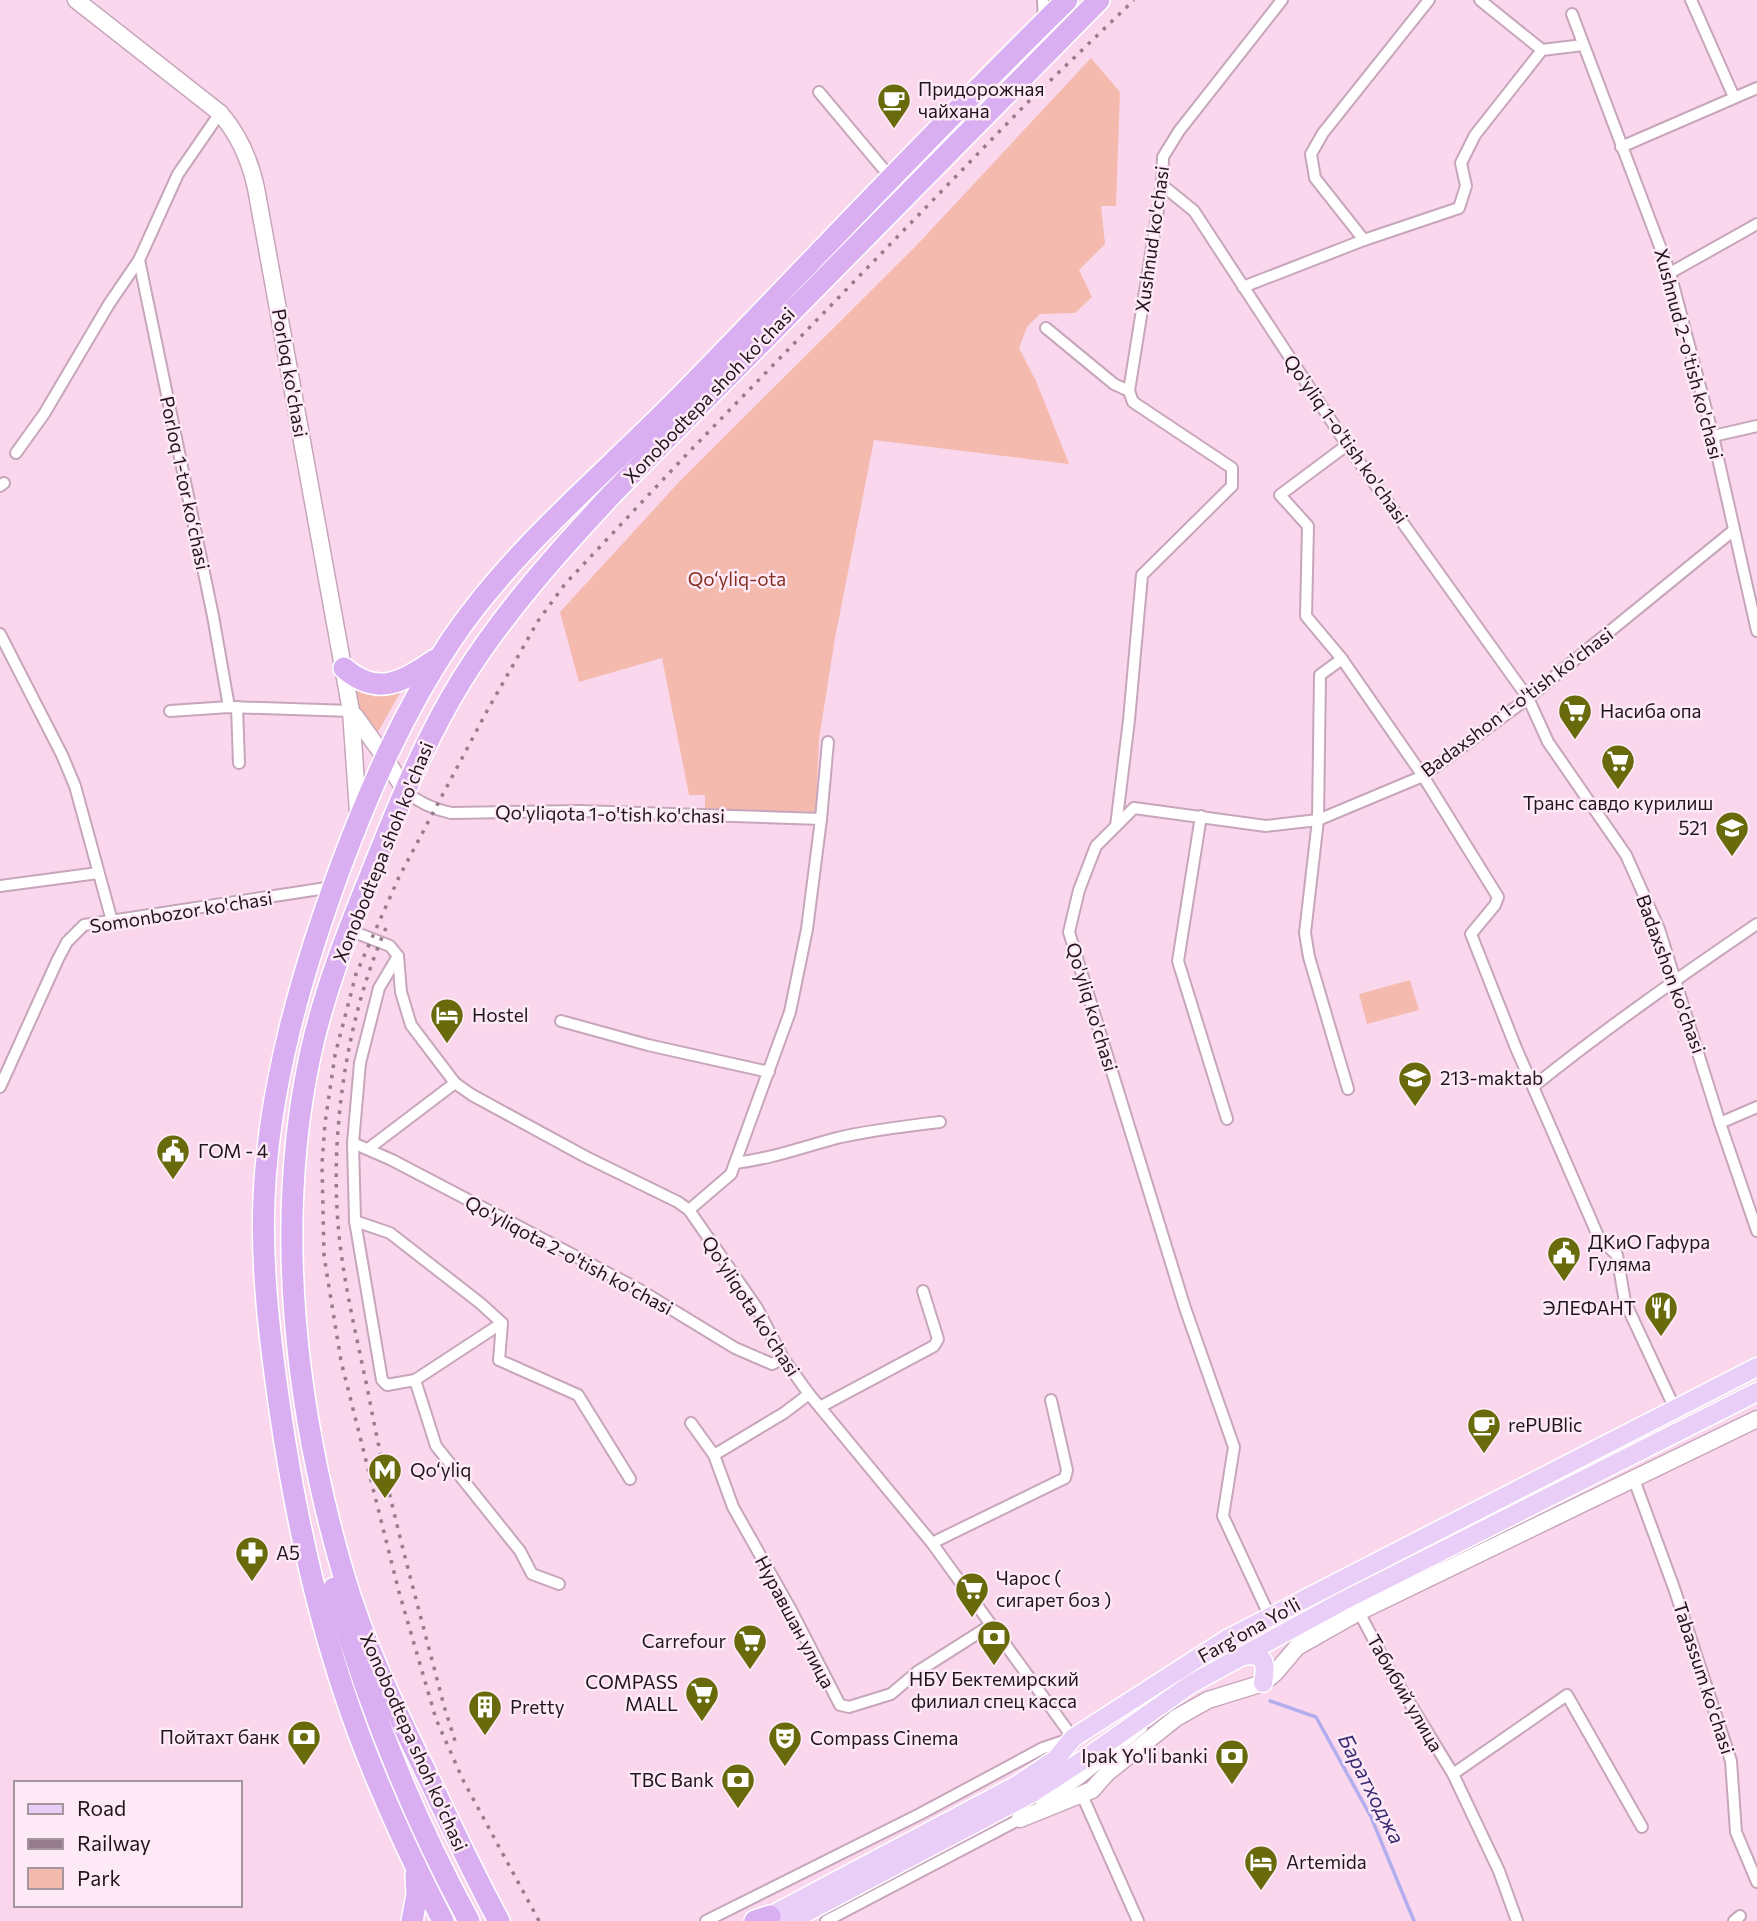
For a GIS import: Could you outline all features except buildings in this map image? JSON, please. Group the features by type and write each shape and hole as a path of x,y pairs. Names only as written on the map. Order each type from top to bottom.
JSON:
{"highway":[{"name":"Xonobodtepa shoh ko'chasi","path":"443,1921 407,1850 359,1735 330,1647 310,1570 289,1467 266,1301 264,1196 273,1111 293,1017 312,950 358,822 386,759 440,657 467,618 510,567 576,498 680,396 1067,0"},
{"name":"Xonobodtepa shoh ko'chasi","path":"499,1921 379,1674 343,1575 317,1468 304,1387 294,1290 295,1159 310,1056 323,1006 349,930 405,791 435,726 501,622 551,561 629,477 1099,0"},
{"path":"891,178 906,194"},
{"path":"344,668 354,677 368,683 386,684 412,675 440,657"},
{"path":"317,1468 333,1584 375,1717 414,1809 470,1921"},
{"path":"407,1850 417,1881 412,1921"}],"main road":[{"name":"Porloq ko'chasi","path":"76,0 220,113 238,138 254,178 351,711 357,766 358,822"},
{"path":"351,711 386,759 405,791"},
{"name":"Farg'ona Yo'li","path":"769,1920 1017,1785 1056,1759 1073,1738 1227,1639 1757,1367"},
{"name":"Farg'ona Yo'li","path":"769,1920 1034,1792 1191,1684 1343,1601 1757,1392"},
{"path":"1020,1819 1094,1788 1107,1773 1143,1743 1194,1706 1225,1693 1263,1683 1297,1647 1359,1612 1757,1419"},
{"path":"1242,1656 1253,1654 1262,1660 1266,1668 1263,1683"}],"street":[{"path":"1043,0 1044,22"},
{"name":"Xushnud ko'chasi","path":"1127,390 1162,185 1163,157 1179,131 1282,0"},
{"path":"1364,240 1315,178 1311,154 1323,133 1429,0"},
{"path":"1480,0 1542,50"},
{"path":"1691,0 1734,97"},
{"name":"Xushnud 2-o'tish ko'chasi","path":"1572,14 1670,273 1713,436 1757,631"},
{"path":"1243,287 1364,240 1459,208 1466,186 1461,163 1475,135 1542,50 1583,45"},
{"path":"1621,147 1757,88"},
{"path":"819,92 891,178"},
{"path":"16,453 44,414 109,304 139,260 178,174 220,113"},
{"name":"Qo'yliq 1-o'tish ko'chasi","path":"1162,185 1194,211 1347,445 1528,698"},
{"path":"1670,273 1757,224"},
{"name":"Porloq 1-tor koʻchasi","path":"139,260 233,707 239,764"},
{"path":"1046,328 1114,384 1127,390 1133,402 1232,468 1232,486 1142,575 1116,827"},
{"path":"1713,436 1757,426"},
{"path":"1347,445 1280,495 1308,526 1306,616 1342,659 1423,776 1498,897 1495,905 1471,934 1516,1048 1535,1086 1599,1238 1617,1255 1625,1302 1675,1409"},
{"name":"Badaxshon 1-o'tish ko'chasi","path":"1116,827 1134,808 1266,826 1318,820 1423,776 1528,698 1734,530"},
{"path":"0,634 70,775 113,921"},
{"path":"1342,659 1320,675 1318,820 1305,933 1309,957 1348,1089"},
{"name":"Badaxshon ko'chasi","path":"1528,698 1548,742 1626,855 1659,929 1757,1231"},
{"path":"170,711 233,707 351,711"},
{"path":"689,1210 731,1174 790,1012 798,980 821,819 828,742"},
{"name":"Qo'yliqota 1-o'tish ko'chasi","path":"405,791 416,801 451,813 580,811 821,819"},
{"path":"1201,816 1178,961 1227,1119"},
{"name":"Qo'yliq ko'chasi","path":"1116,827 1097,846 1079,890 1069,932 1177,1282 1234,1447 1223,1516 1270,1617"},
{"path":"0,886 98,873"},
{"name":"Somonbozor ko'chasi","path":"0,1087 49,975 68,942 84,925 333,887"},
{"path":"1535,1086 1583,1046 1757,924"},
{"path":"349,930 390,946 398,957 379,988 360,1063 353,1143 355,1221 382,1380 387,1385 415,1380 502,1323"},
{"name":"Qo'yliqota ko'chasi","path":"398,957 401,992 411,1025 455,1083 586,1157 689,1210 757,1308 783,1358 808,1394 932,1543 1073,1738"},
{"path":"561,1021 648,1045 769,1072"},
{"path":"368,1149 455,1083"},
{"path":"1720,1123 1757,1107"},
{"path":"735,1163 839,1138 940,1122"},
{"name":"Qo'yliqota 2-o'tish ko'chasi","path":"353,1143 640,1290 735,1348 772,1364 783,1358"},
{"path":"355,1221 390,1233 502,1323"},
{"path":"820,1407 934,1346 938,1339 923,1291"},
{"path":"502,1323 499,1360 578,1395 630,1479"},
{"path":"415,1380 436,1446 520,1551 532,1574 559,1584"},
{"path":"691,1423 714,1455 784,1413 808,1394"},
{"path":"932,1543 1065,1478 1067,1470 1051,1400"},
{"name":"Нуравшан улица","path":"714,1455 733,1507 840,1705 849,1707 891,1694 917,1672 991,1625"},
{"name":"Tabassum ko'chasi","path":"1633,1477 1674,1588 1731,1760 1736,1832 1757,1882"},
{"name":"Табибий улица","path":"1359,1612 1390,1671 1453,1774 1499,1871 1517,1921"},
{"path":"826,1921 1020,1819 1081,1778 1191,1684"},
{"name":"Табибий улица","path":"1453,1774 1567,1696 1642,1827"},
{"path":"706,1921 920,1814 1044,1748 1073,1738"},
{"path":"1082,1795 1138,1921"}],"green space":[{"name":"Qo‘yliq-ota","path":"1091,58 1120,92 1116,206 1101,206 1105,244 1079,270 1092,297 1075,313 1040,314 1027,327 1019,348 1036,381 1069,464 874,440 835,638 819,739 816,812 705,810 705,795 689,795 662,658 579,682 560,612 680,481 916,246"},
{"path":"356,689 376,697 401,691 378,732 364,727"},
{"path":"1410,980 1419,1010 1367,1024 1359,994"}],"waterway":[{"name":"Баратходжа","path":"1270,1701 1316,1717 1371,1817 1414,1921"}],"railway":[{"path":"539,1921 463,1780 436,1719 399,1592 341,1361 324,1256 322,1164 335,1055 356,974 399,877 487,711 538,621 565,584 1026,104 1134,0"},
{"path":"386,928 360,1000 344,1078 336,1158 339,1235 349,1298 386,1478 456,1744"}],"place":[{"name":"Придорожная чайхана","path":"894,130"},
{"name":"Насиба опа","path":"1575,741"},
{"name":"Транс савдо курилиш","path":"1618,791"},
{"name":"521","path":"1732,858"},
{"name":"Hostel","path":"447,1045"},
{"name":"213-maktab","path":"1415,1108"},
{"name":"ГОМ - 4","path":"173,1181"},
{"name":"ДКиО Гафура Гуляма","path":"1564,1283"},
{"name":"ЭЛЕФАНТ","path":"1661,1338"},
{"name":"rePUBlic","path":"1484,1455"},
{"name":"Qo‘yliq","path":"385,1500"},
{"name":"А5","path":"252,1583"},
{"name":"Чарос ( сигарет боз )","path":"972,1619"},
{"name":"НБУ Бектемирский филиал спец касса","path":"994,1667"},
{"name":"Carrefour","path":"750,1671"},
{"name":"COMPASS MALL","path":"702,1723"},
{"name":"Pretty","path":"485,1737"},
{"name":"Пойтахт банк","path":"304,1767"},
{"name":"Compass Cinema","path":"785,1768"},
{"name":"Ipak Yo'li banki","path":"1232,1786"},
{"name":"TBC Bank","path":"738,1810"},
{"name":"Artemida","path":"1261,1892"}]}
